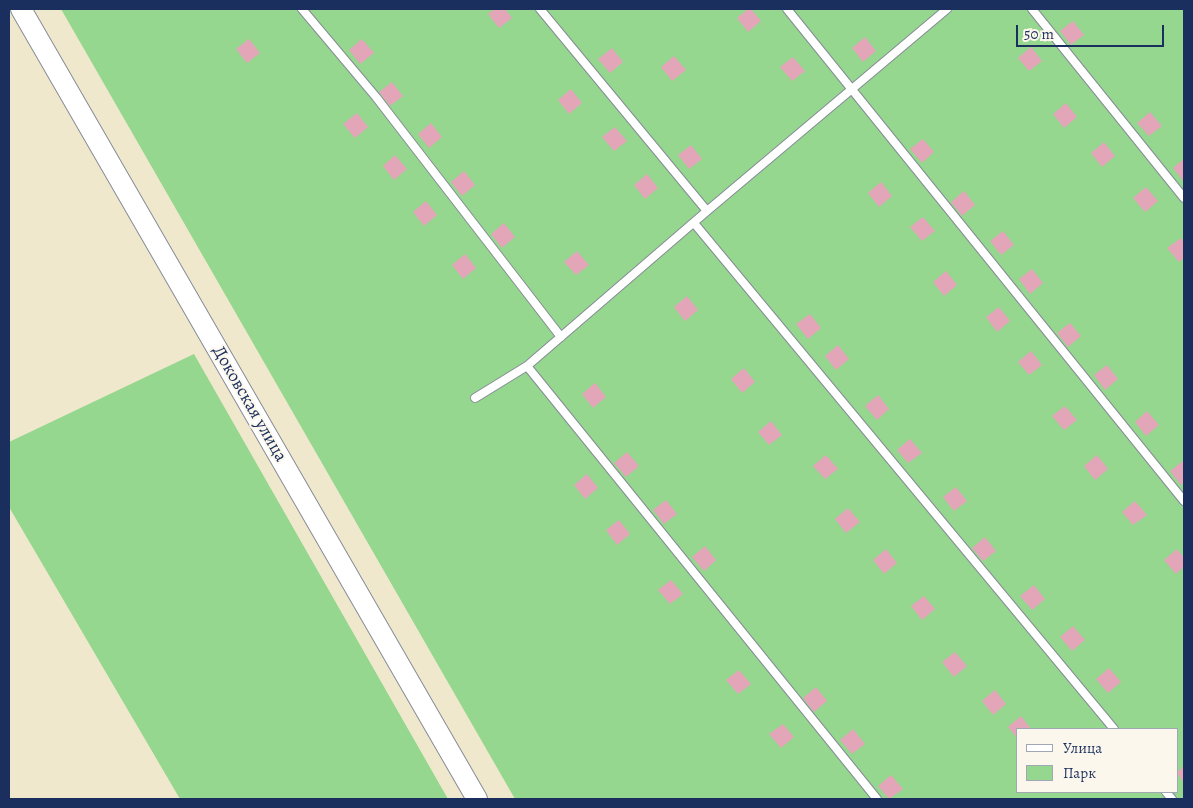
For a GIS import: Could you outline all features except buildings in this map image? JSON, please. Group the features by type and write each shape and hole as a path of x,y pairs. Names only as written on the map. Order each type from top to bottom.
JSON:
{"street":[{"name":"Доковская улица","path":"21,9 478,799"}],"lane":[{"path":"302,9 376,97 561,336"},
{"path":"540,9 707,211"},
{"path":"787,9 1184,501"},
{"path":"475,398 527,366 707,211 947,9"},
{"path":"1032,9 1184,198"},
{"path":"694,223 1113,728"},
{"path":"527,366 877,799"}],"green space":[{"path":"61,9 1184,9 1184,799 515,799"},
{"path":"194,354 448,799 180,799 9,507 9,442"}]}
